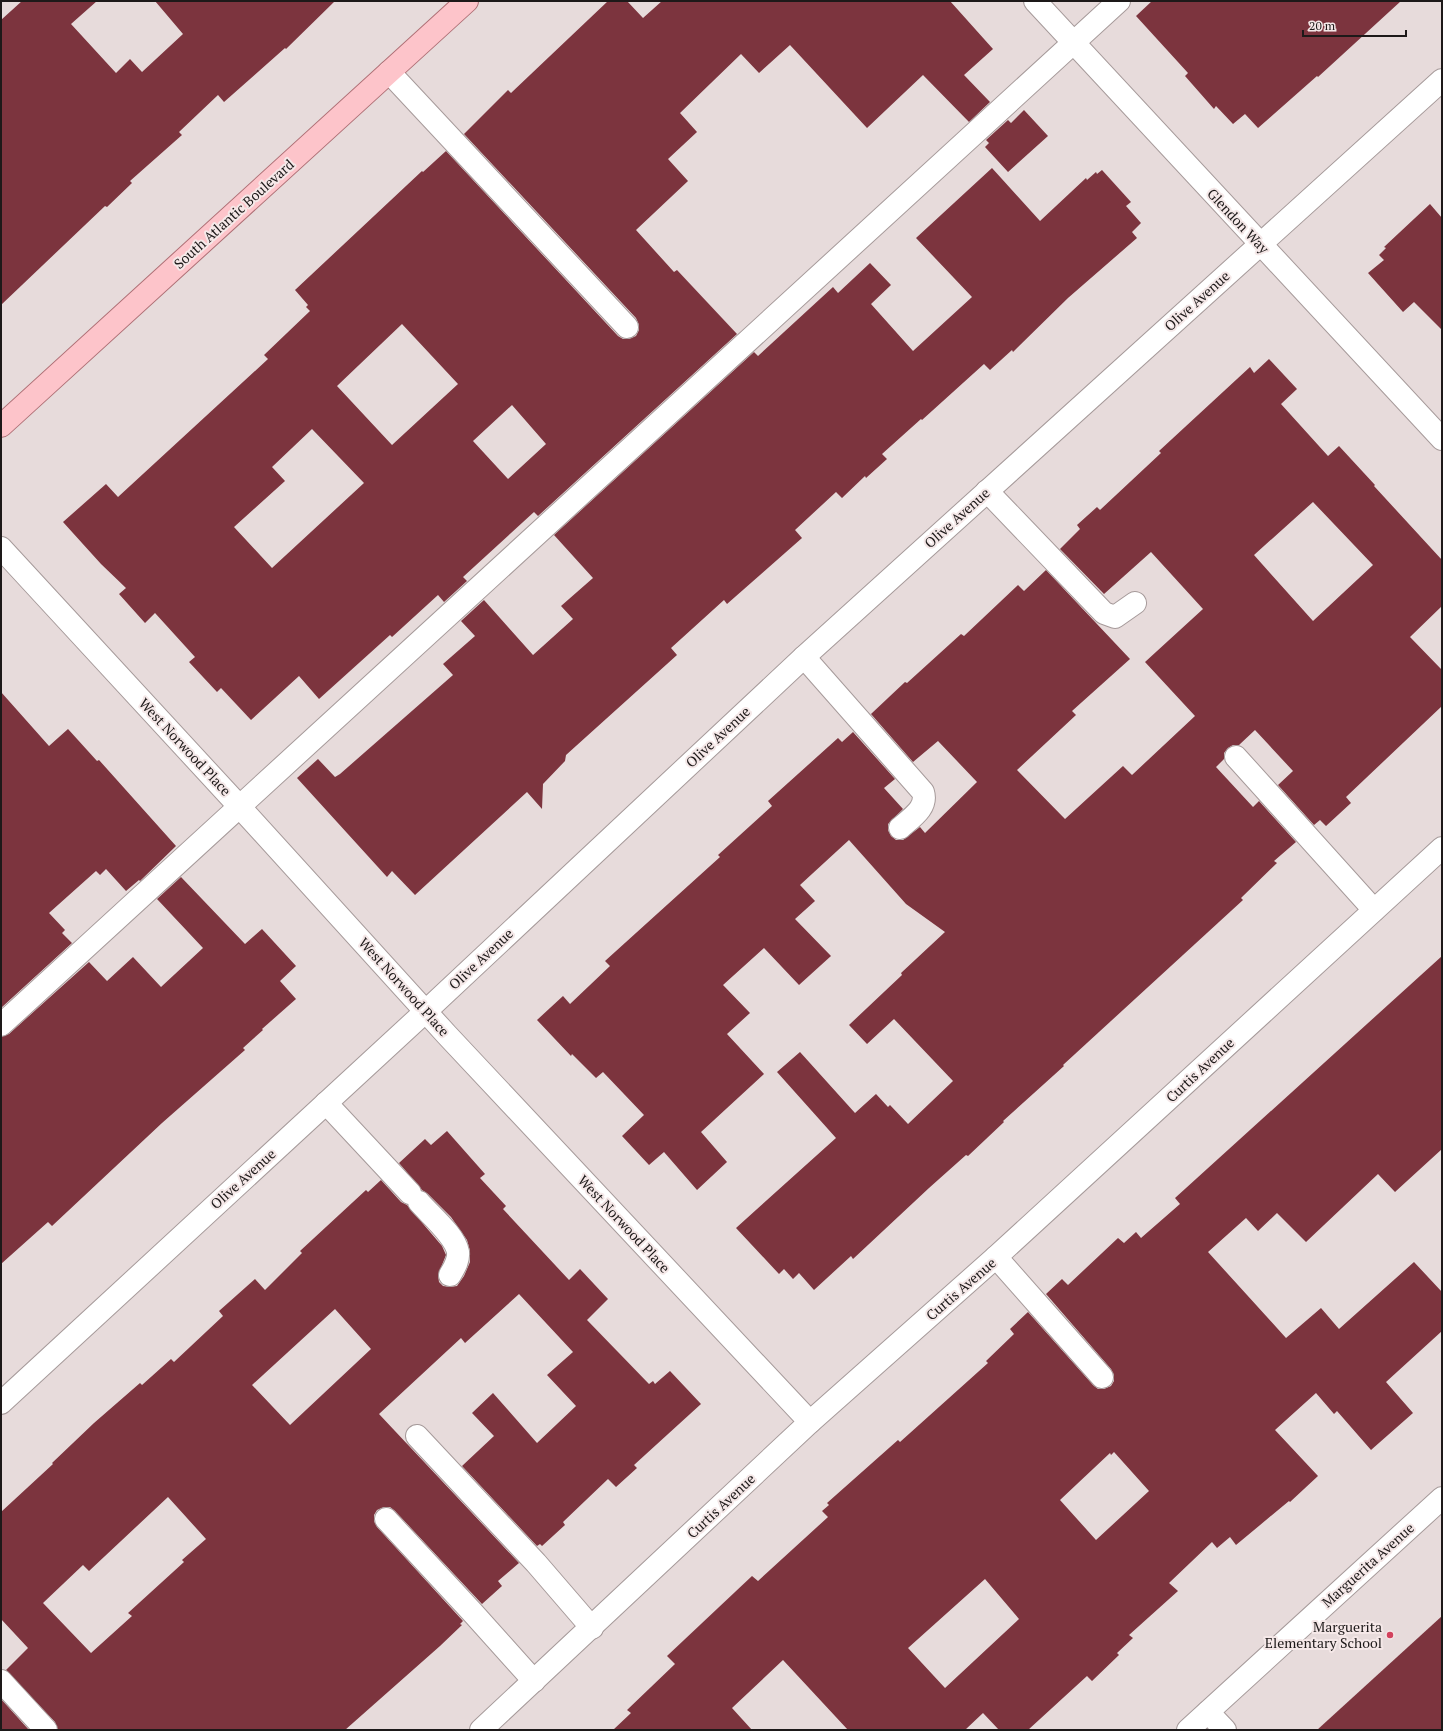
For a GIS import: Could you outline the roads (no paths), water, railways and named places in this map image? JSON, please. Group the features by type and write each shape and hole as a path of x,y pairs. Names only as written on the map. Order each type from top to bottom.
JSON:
{"main road":[{"name":"South Atlantic Boulevard","path":"1,426 468,1"}],"street":[{"name":"Glendon Way","path":"1035,1 1259,244 1442,439"},
{"path":"1,1025 1119,1"},
{"path":"390,72 627,327"},
{"name":"Olive Avenue","path":"1,1402 426,1011 804,657 1442,80"},
{"path":"987,491 1104,613 1115,617 1135,603"},
{"name":"West Norwood Place","path":"1,548 426,1011 810,1422"},
{"path":"804,657 923,792 925,799 923,806 900,828"},
{"path":"1236,757 1374,910"},
{"name":"Curtis Avenue","path":"481,1730 592,1628 810,1422 996,1257 1442,848"},
{"path":"326,1103 455,1242 458,1253 456,1264 450,1275"},
{"path":"996,1257 1102,1377"},
{"path":"417,1436 536,1564 592,1628"},
{"name":"Marguerita Avenue","path":"1188,1730 1442,1498"},
{"path":"386,1519 473,1613 534,1682"},
{"path":"1,1681 46,1730"},
{"path":"1208,1712 1225,1730"}],"place":[{"name":"Marguerita Elementary School","path":"1390,1635"}]}
